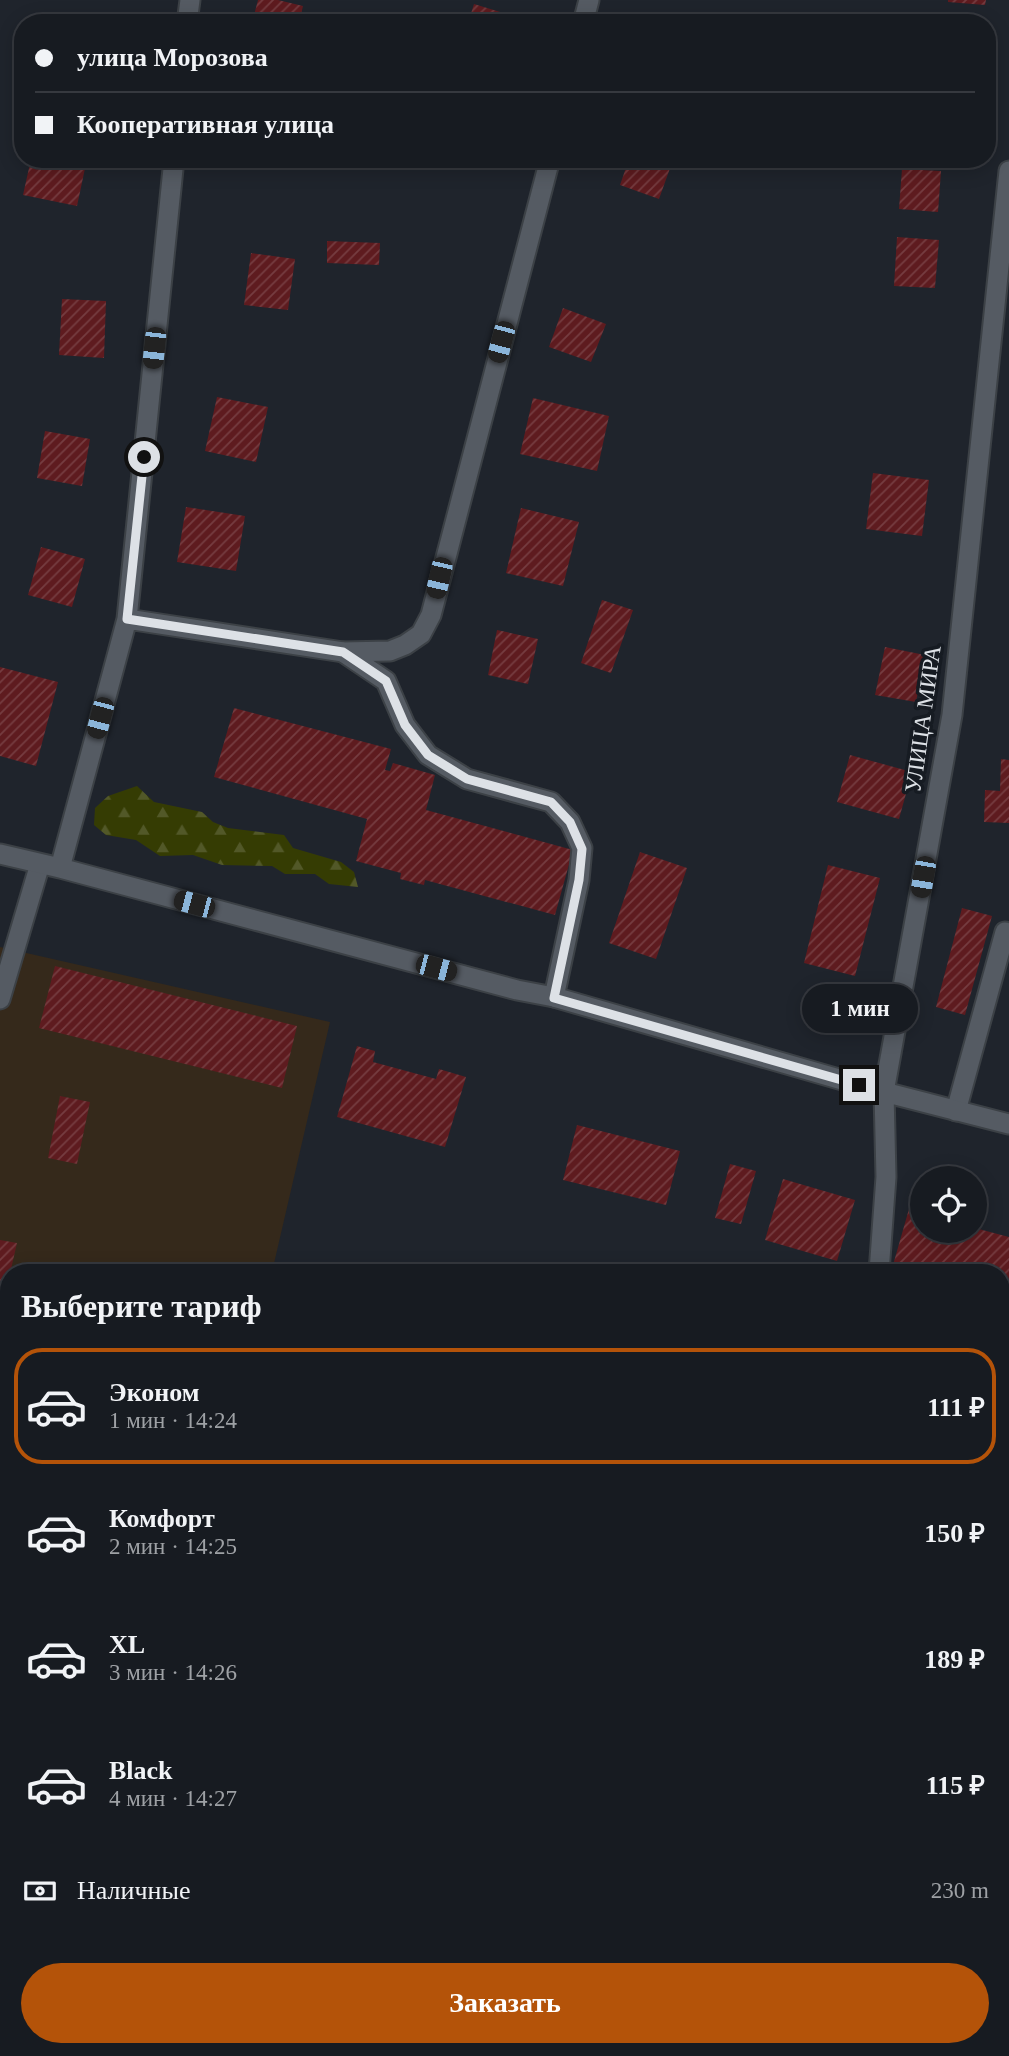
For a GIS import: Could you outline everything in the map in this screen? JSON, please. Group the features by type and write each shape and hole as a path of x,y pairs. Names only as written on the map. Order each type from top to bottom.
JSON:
{"street":[{"path":"60,868 127,619 173,168"},
{"path":"127,619 343,652 390,651 421,634 431,615 548,168"},
{"name":"УЛИЦА МИРА","path":"880,1264 886,1177 884,1092 951,715 1009,172"},
{"path":"343,652 386,681 405,725 428,755 467,779 551,802 570,822 582,849 579,880 554,998"},
{"path":"0,854 554,998 884,1092 1009,1124"},
{"path":"0,999 40,864"},
{"path":"956,1111 1005,932 1009,933"}],"shaded area":[{"path":"0,947 330,1022 274,1264 0,1264"}],"green space":[{"path":"137,786 154,802 202,812 213,822 228,828 284,835 293,848 341,862 354,872 358,887 329,884 315,874 285,874 272,866 222,865 193,855 160,856 136,840 106,835 94,825 95,808 108,796"}],"building":[{"path":"258,0 278,0 303,6 301,14 254,14"},
{"path":"948,0 986,0 985,5"},
{"path":"474,4 507,14 471,14"},
{"path":"29,168 85,168 77,206 23,195"},
{"path":"626,168 670,168 659,199 620,185"},
{"path":"902,169 941,171 938,212 899,209"},
{"path":"897,237 939,240 935,288 894,286"},
{"path":"327,241 380,243 379,265 327,263"},
{"path":"251,253 295,259 288,310 244,305"},
{"path":"62,299 106,301 104,358 59,355"},
{"path":"563,308 606,324 591,362 549,347"},
{"path":"217,397 268,407 256,462 205,451"},
{"path":"533,398 609,416 597,471 520,454"},
{"path":"45,431 90,439 82,486 37,478"},
{"path":"873,473 929,480 922,536 866,529"},
{"path":"186,507 245,516 236,571 177,562"},
{"path":"521,508 579,522 563,586 506,573"},
{"path":"41,547 85,559 72,607 28,595"},
{"path":"602,600 633,610 611,673 581,663"},
{"path":"497,630 538,639 528,684 488,675"},
{"path":"885,647 925,655 916,702 875,695"},
{"path":"0,667 58,682 36,766 0,756"},
{"path":"234,708 391,749 385,770 390,771 393,763 435,775 426,810 573,850 555,915 425,880 424,885 400,879 401,873 356,861 367,819 214,777"},
{"path":"850,755 912,772 899,819 837,802"},
{"path":"1001,759 1009,760 1009,823 984,822 985,790 1000,791"},
{"path":"640,852 687,868 656,959 609,943"},
{"path":"828,865 880,878 855,976 804,963"},
{"path":"962,908 992,916 965,1015 936,1007"},
{"path":"55,966 297,1026 282,1088 39,1028"},
{"path":"357,1046 375,1051 373,1062 436,1079 439,1069 466,1077 445,1147 337,1117"},
{"path":"60,1096 90,1102 77,1164 48,1158"},
{"path":"577,1125 680,1151 666,1205 563,1180"},
{"path":"730,1164 756,1171 741,1224 715,1218"},
{"path":"783,1179 855,1200 837,1261 765,1240"},
{"path":"909,1209 910,1243 987,1243 987,1231 1009,1237 1009,1264 893,1264"},
{"path":"0,1240 17,1243 12,1264 0,1264"}],"route":[{"path":"144,457 127,619 343,652 386,681 405,725 428,755 467,779 551,802 570,822 582,849 579,880 554,998 859,1085"}]}
